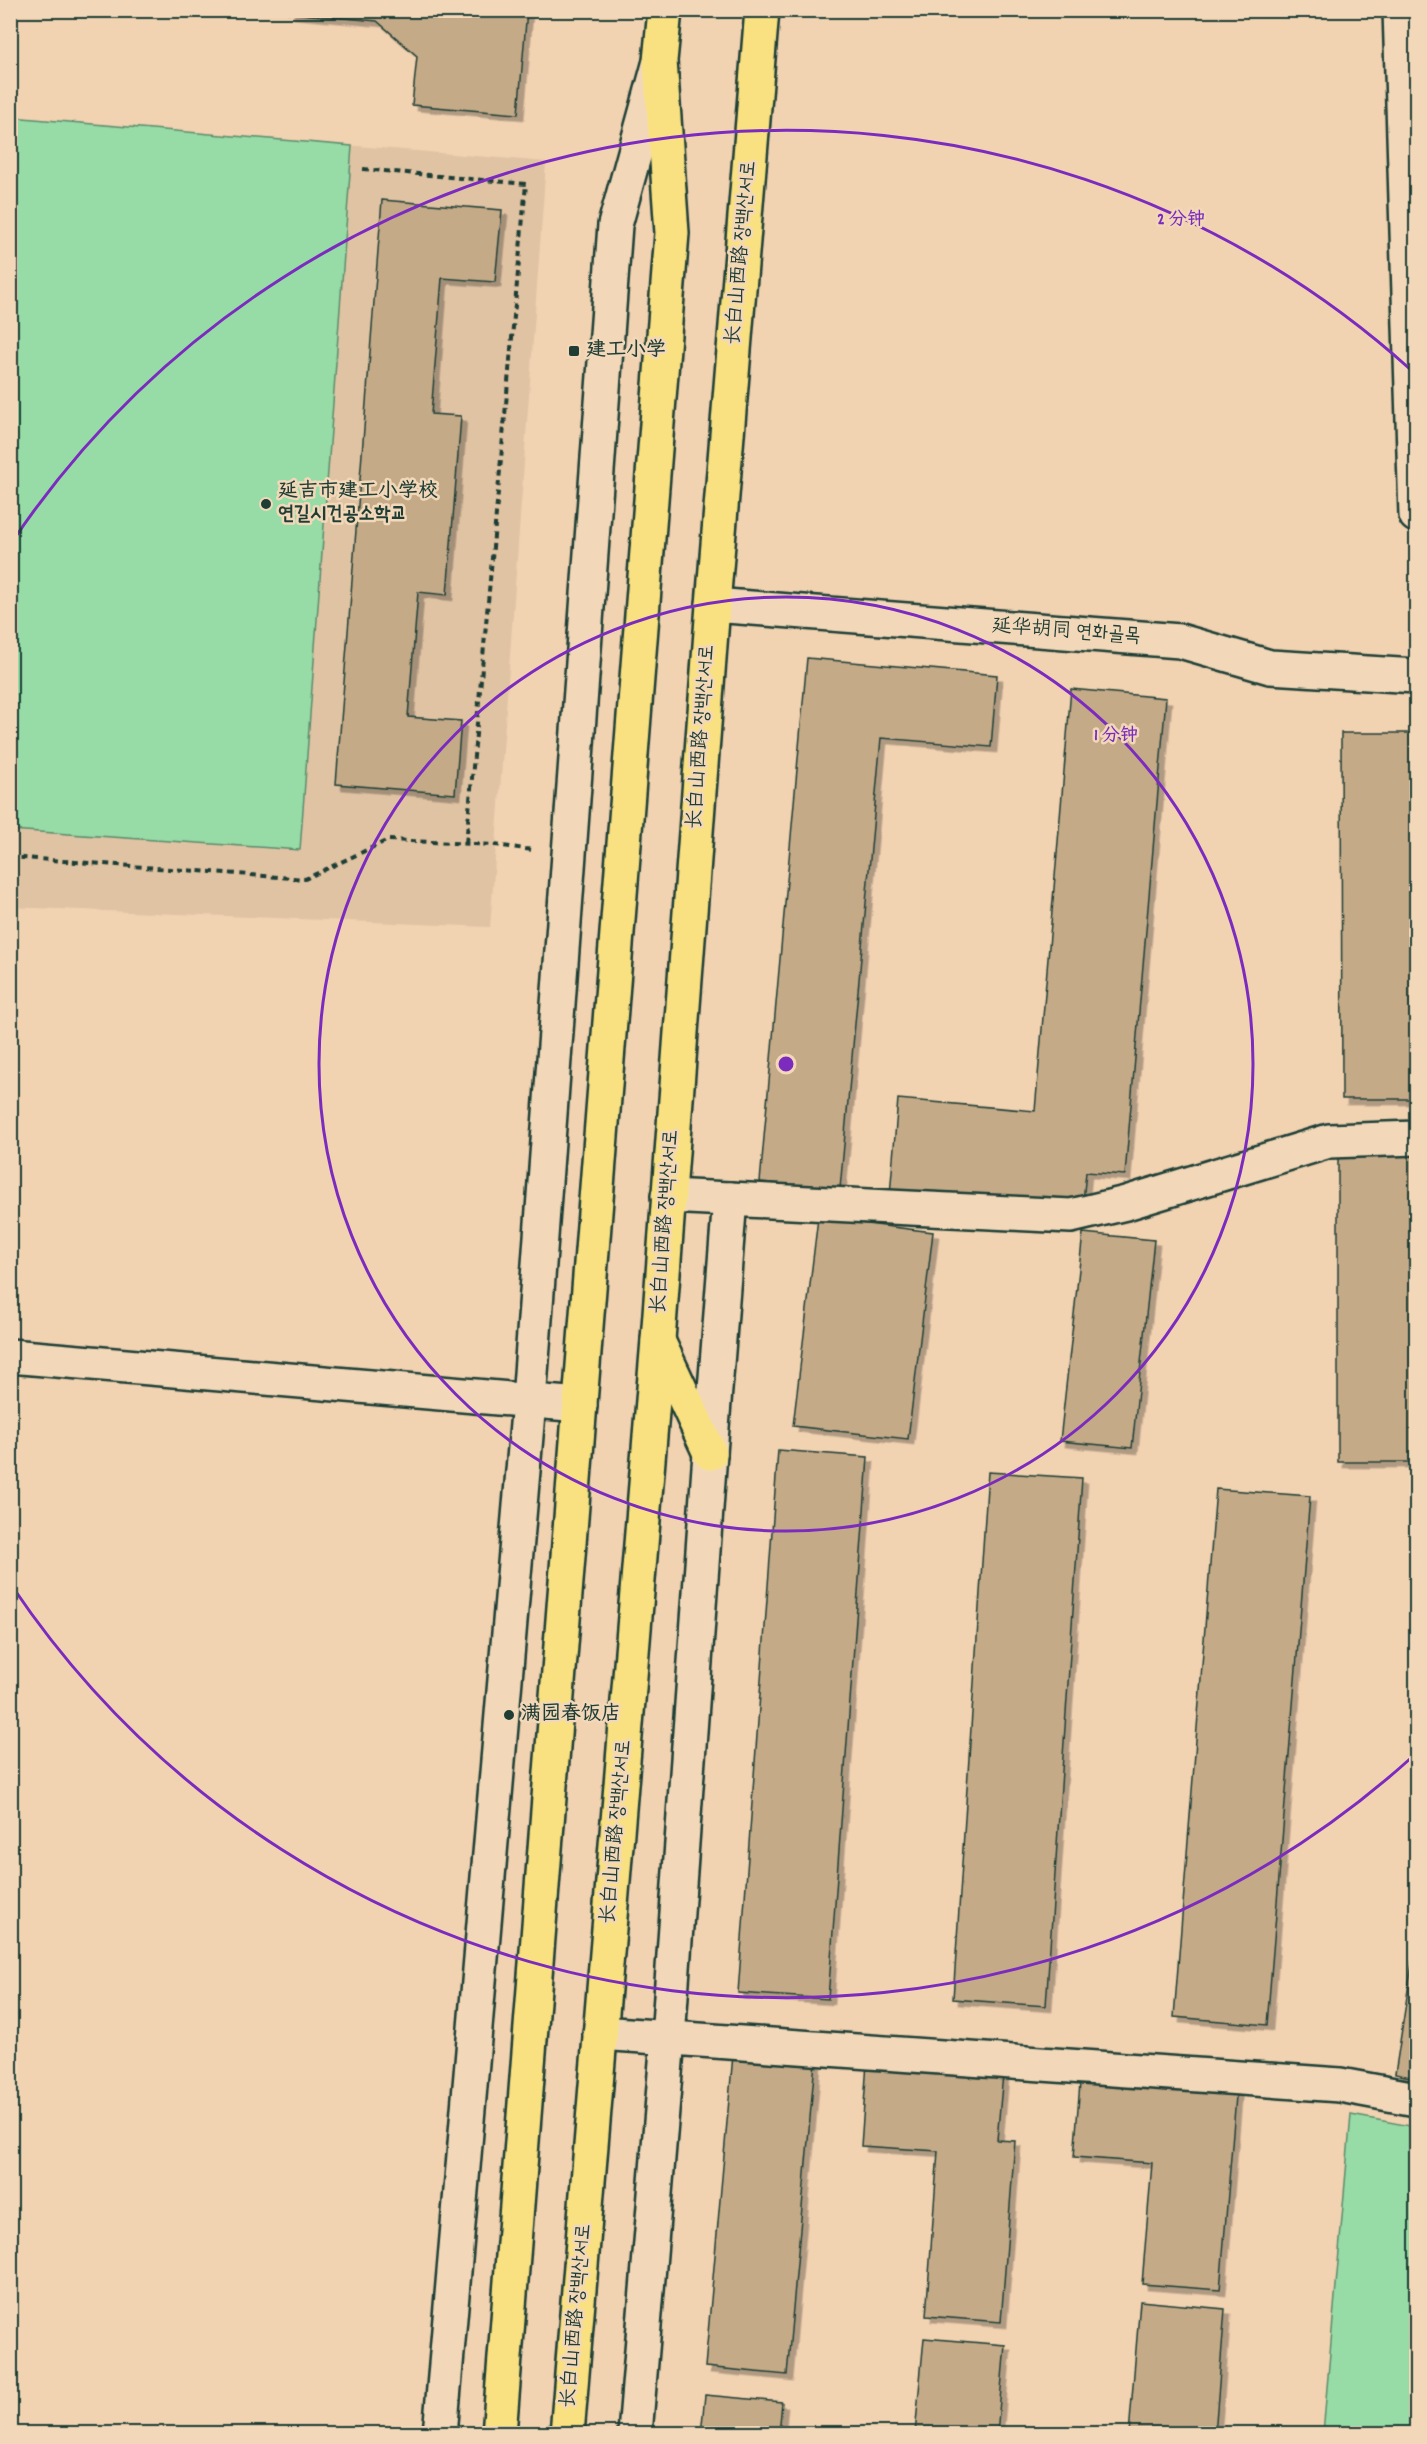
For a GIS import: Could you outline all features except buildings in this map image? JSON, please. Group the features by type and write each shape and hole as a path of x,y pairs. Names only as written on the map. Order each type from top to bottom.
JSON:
{"main road":[{"path":"499,2433 672,233 660,61 665,10"},
{"name":"长白山西路 장백산서로","path":"567,2433 658,1340 713,604 762,10"},
{"path":"658,1340 710,1453"}],"street":[{"path":"1400,10 1416,514"},
{"path":"440,2433 529,1401 615,225 660,61"},
{"name":"延华胡同 연화골목","path":"713,604 1180,641 1270,667 1416,676"},
{"path":"668,1196 1071,1216 1126,1203 1329,1141 1416,1138"},
{"path":"636,2433 668,2038 730,1199"},
{"path":"10,1356 580,1404"},
{"path":"600,2033 1340,2085 1416,2099"}],"path":[{"path":"363,169 526,184 466,844"},
{"path":"10,857 305,879 388,840 539,851"}],"shaded area":[{"name":"延吉市建工小学校 연길시건공소학교","path":"11,117 546,162 490,927 11,907"}],"green space":[{"path":"11,117 352,146 300,850 11,830"},
{"path":"1351,2115 1416,2127 1416,2433 1323,2433"}],"place":[{"name":"建工小学","path":"574,351"},
{"name":"延吉市建工小学校 연길시건공소학교","path":"266,504"},
{"name":"满园春饭店","path":"509,1715"}]}
